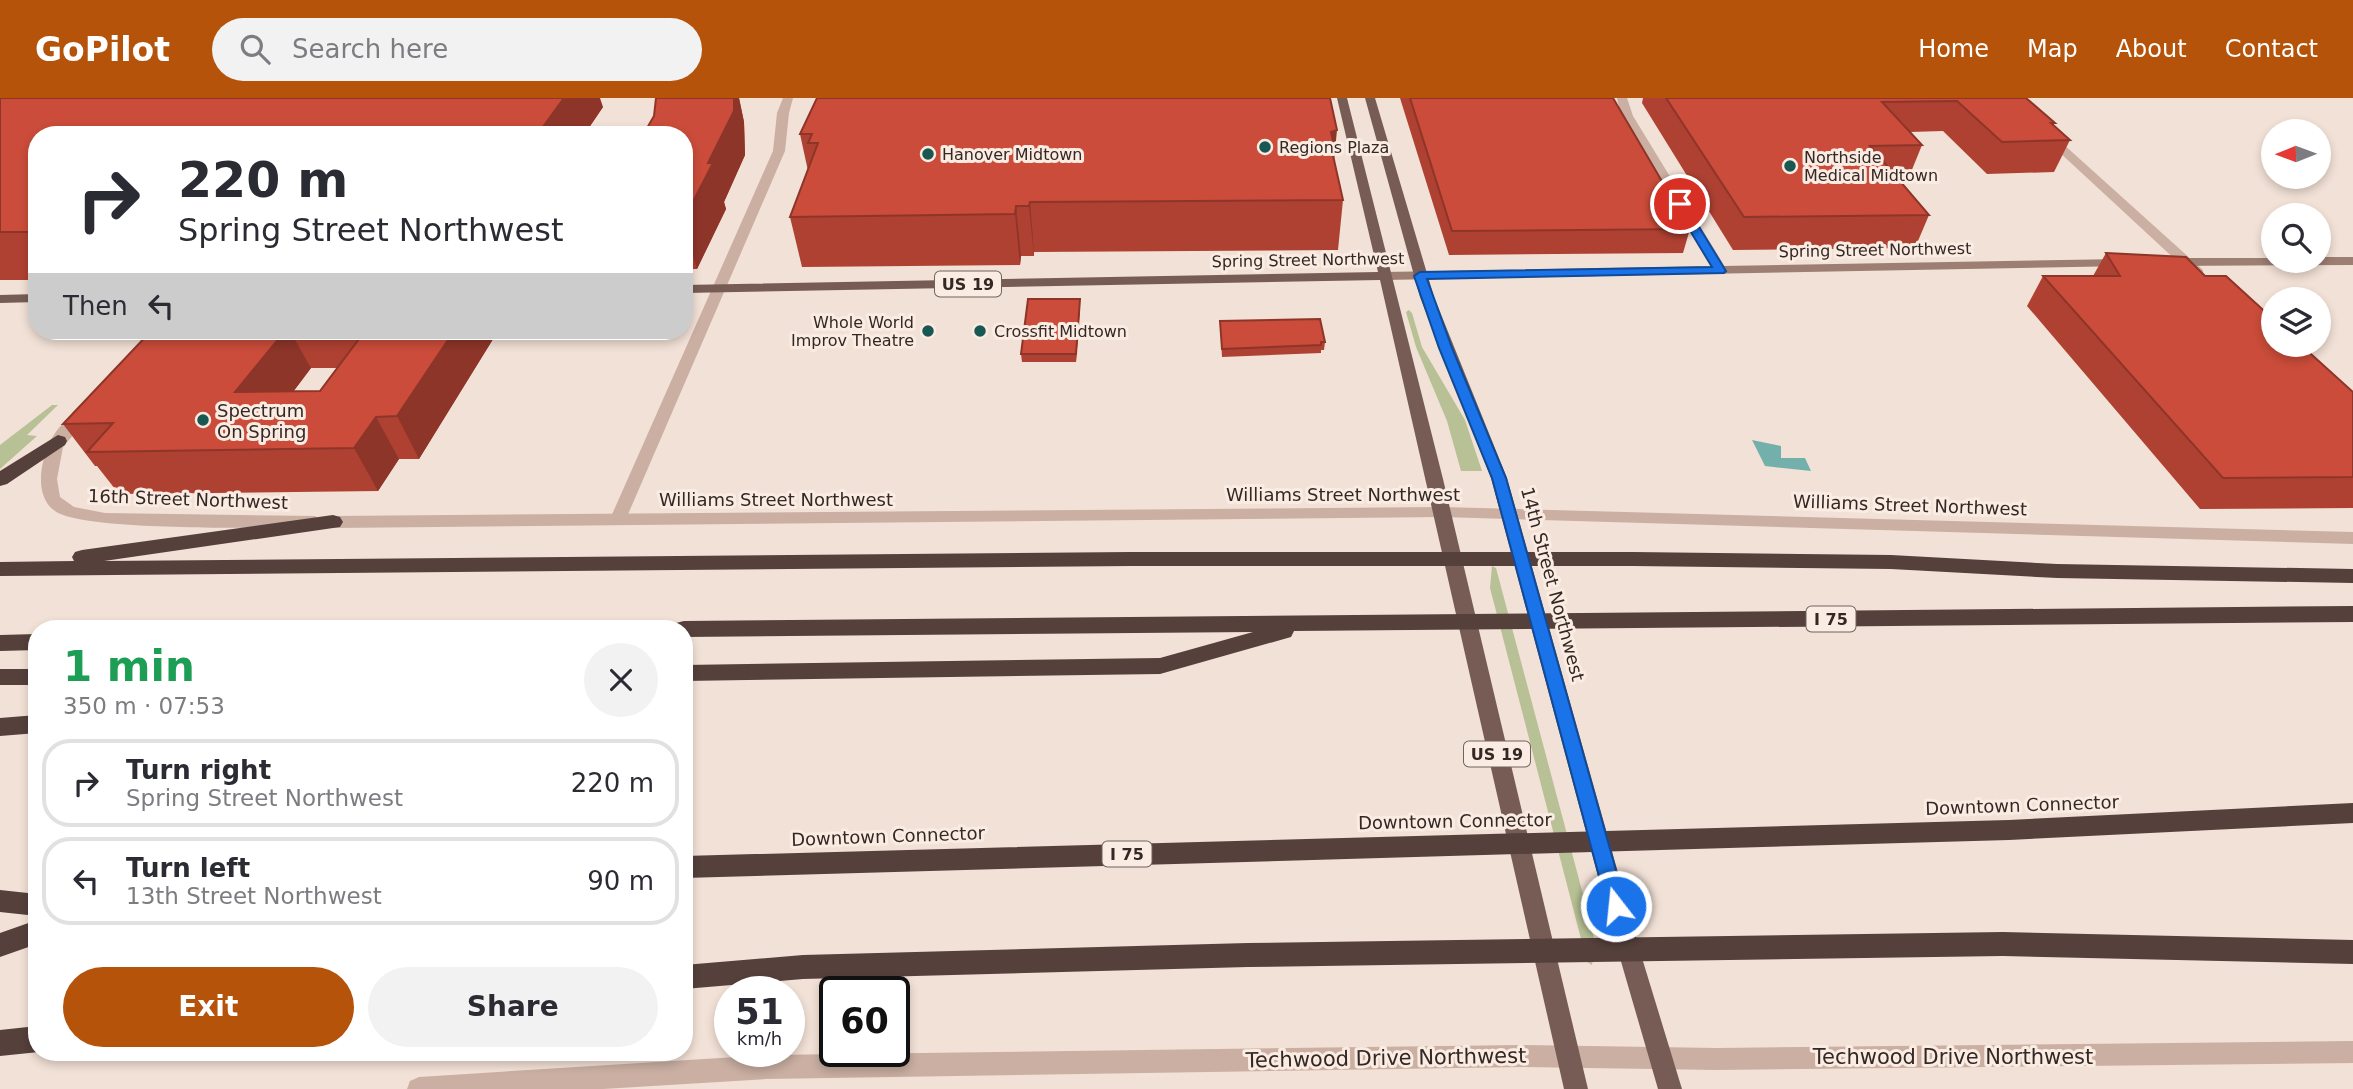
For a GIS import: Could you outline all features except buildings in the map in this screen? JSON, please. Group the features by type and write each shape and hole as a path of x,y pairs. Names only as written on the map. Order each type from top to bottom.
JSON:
{"highway":[{"path":"0,481 58,441"},
{"path":"0,568 333,523"},
{"path":"0,568 1131,559 1633,559 1891,562 2057,571 2353,576"},
{"name":"I 75","path":"693,629 2353,614"},
{"path":"693,673 1160,666 1308,624"},
{"path":"0,643 28,642"},
{"path":"0,677 28,677"},
{"path":"0,727 28,725"},
{"name":"Downtown Connector","path":"693,867 1995,831 2353,813"},
{"path":"0,901 28,904"},
{"path":"0,945 28,935"},
{"path":"693,976 803,967 1248,955 2003,944 2353,952"},
{"path":"0,1043 28,1040"}],"main road":[{"path":"1342,98 1385,276"},
{"name":"14th Street Northwest","path":"1370,98 1420,276 1499,478 1631,958 1670,1089"},
{"path":"2155,263 2353,261"},
{"name":"Spring Street Northwest","path":"693,289 2131,263"},
{"name":"US 19","path":"1385,276 1576,1089"},
{"path":"0,299 28,299"}],"street":[{"path":"618,519 779,151 783,113 788,98"},
{"path":"1622,98 1627,116 1720,271"},
{"path":"2039,128 2210,284"},
{"name":"16th Street Northwest","path":"97,400 58,441 48,477 48,493 61,508 72,513 105,518 333,523"},
{"name":"Williams Street Northwest","path":"333,523 1442,512 2353,538"},
{"name":"Techwood Drive Northwest","path":"419,1089 767,1067 1568,1057 1661,1059 2353,1052"}],"green space":[{"path":"1409,310 1422,347 1465,420 1482,471 1461,471 1447,421 1416,347 1406,312"},
{"path":"52,405 58,405 27,435 37,436 0,469 0,445"},
{"path":"1492,566 1496,568 1592,928 1595,945 1592,965 1587,962 1490,588"}],"water":[{"path":"1752,440 1781,446 1781,458 1805,458 1811,471 1765,466"}],"place":[{"name":"Regions Plaza","path":"1265,147"},
{"name":"Hanover Midtown","path":"928,154"},
{"name":"Northside Medical Midtown","path":"1790,166"},
{"name":"Whole World Improv Theatre","path":"928,331"},
{"name":"Crossfit Midtown","path":"980,331"},
{"name":"Spectrum On Spring","path":"203,420"}],"route":[{"path":"1616,906 1499,478 1420,276 1720,271 1680,204"}]}
